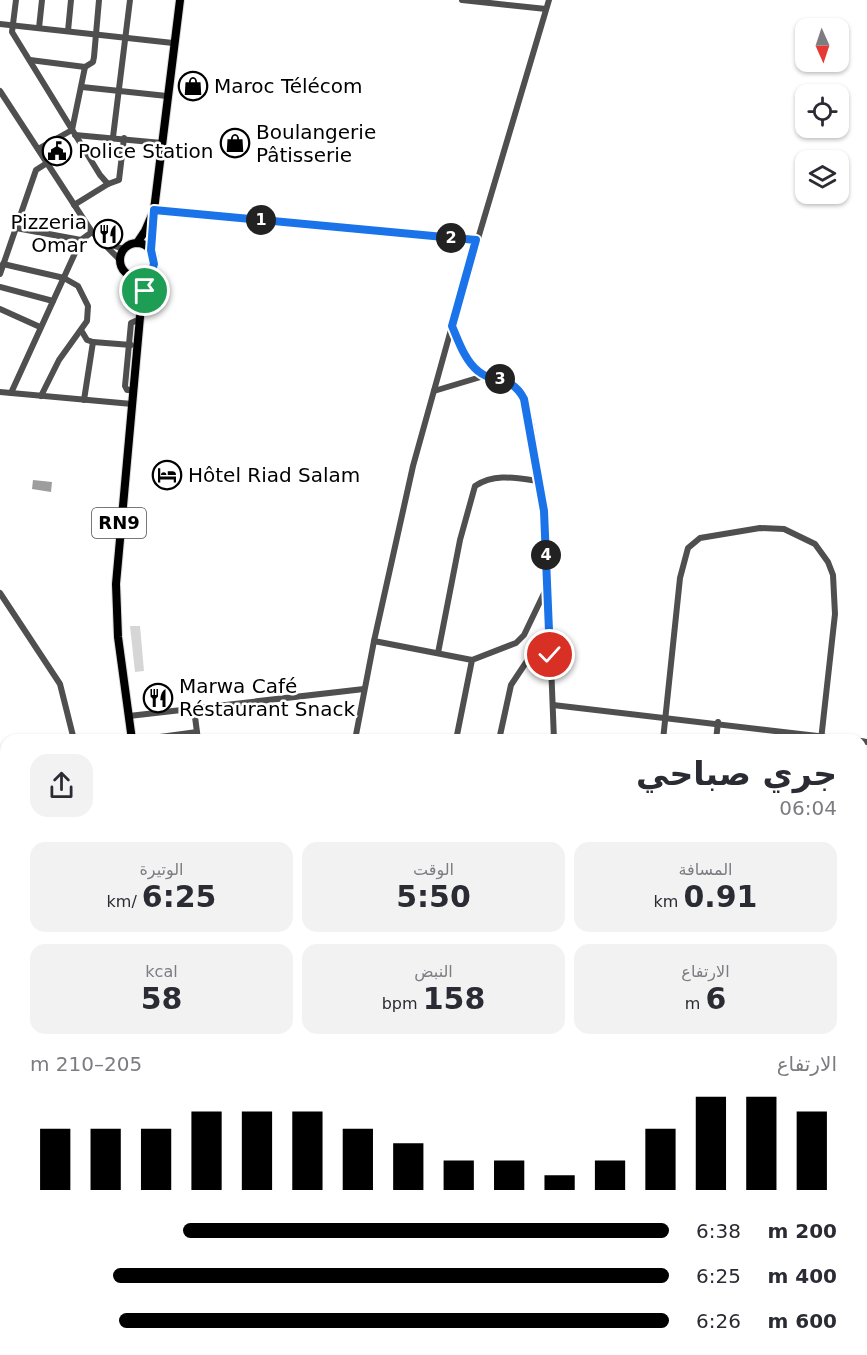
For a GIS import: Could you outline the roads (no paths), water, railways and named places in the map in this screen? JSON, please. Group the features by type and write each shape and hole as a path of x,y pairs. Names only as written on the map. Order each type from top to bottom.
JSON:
{"main road":[{"name":"RN9","path":"131,734 118,637 117,546 139,346 141,306 149,272 154,264 151,250 154,212 180,0"},
{"name":"RN9","path":"137,243 154,212"},
{"path":"120,260 124,249 137,243 151,250"},
{"name":"RN9","path":"120,260 123,270 131,276 141,306"},
{"path":"131,276 141,277 149,272"}],"street":[{"path":"16,0 12,32 108,184"},
{"path":"39,28 42,0"},
{"path":"68,31 71,0"},
{"path":"30,60 85,67 93,62 99,0"},
{"path":"113,137 130,0"},
{"path":"462,0 546,9"},
{"path":"355,734 413,466 476,240 549,0"},
{"path":"0,24 173,43"},
{"path":"74,132 85,67"},
{"path":"82,87 167,96"},
{"path":"0,91 92,232 120,260"},
{"path":"38,149 74,132 162,143"},
{"path":"74,205 108,184 119,180 124,138"},
{"path":"0,274 36,170 47,163"},
{"path":"154,212 476,240"},
{"path":"16,228 81,240"},
{"path":"11,393 81,240 92,232"},
{"path":"103,243 124,249"},
{"path":"3,264 64,278 78,286 88,306 87,321 59,360 41,396"},
{"path":"0,287 53,301"},
{"path":"0,309 40,327"},
{"path":"134,390 127,390 125,386 131,322 140,319"},
{"path":"452,326 476,370 484,376 509,381 520,391 528,415 544,511 554,734"},
{"path":"81,330 87,340 93,342 139,346"},
{"path":"84,400 93,342"},
{"path":"434,391 484,376"},
{"path":"0,392 132,404"},
{"path":"438,653 460,540 475,486 488,478 539,481"},
{"path":"664,734 681,567 688,548 700,538 760,528 784,529 815,544 828,562 833,575 835,614 821,734"},
{"path":"374,641 472,660 516,643 524,636 548,585"},
{"path":"0,593 60,684 72,734"},
{"path":"500,734 511,686 549,628"},
{"path":"457,734 472,660"},
{"path":"129,716 364,689"},
{"path":"553,705 718,722 800,734"},
{"path":"194,709 198,734"},
{"path":"717,734 718,722"}],"place":[{"name":"Maroc Télécom","path":"193,86"},
{"name":"Boulangerie Pâtisserie","path":"235,143"},
{"name":"Police Station","path":"57,151"},
{"name":"Pizzeria Omar","path":"108,234"},
{"name":"Hôtel Riad Salam","path":"167,475"},
{"name":"Marwa Café Réstaurant Snack","path":"158,698"}]}
